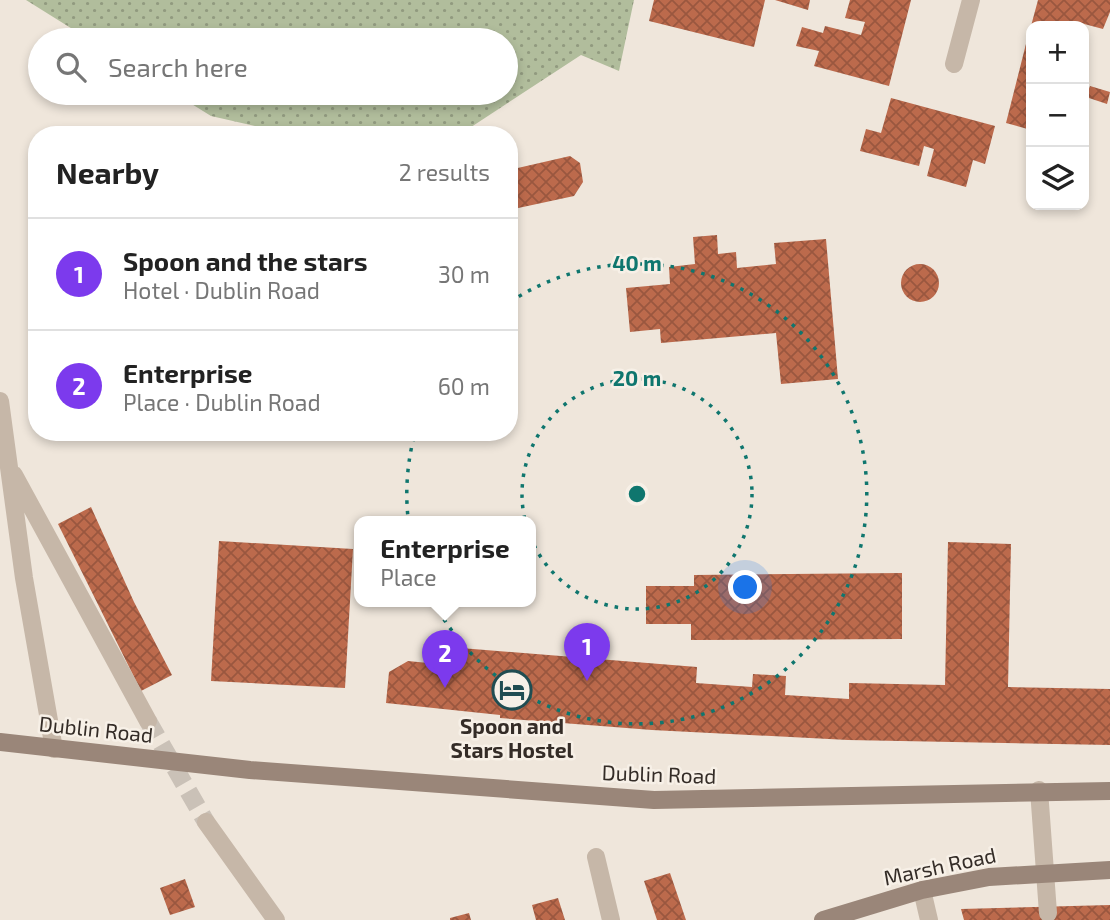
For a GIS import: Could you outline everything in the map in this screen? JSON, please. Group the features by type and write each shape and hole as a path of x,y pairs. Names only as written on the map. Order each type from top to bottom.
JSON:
{"main road":[{"name":"Dublin Road","path":"0,742 250,770 654,800 867,798 1039,790 1110,791"},
{"name":"Marsh Road","path":"823,920 922,890 989,877 1110,870"}],"street":[{"path":"954,64 971,0"},
{"path":"0,401 24,578 54,749"},
{"path":"9,466 148,721"},
{"path":"1039,790 1048,913"},
{"path":"206,822 276,920"},
{"path":"596,857 611,920"},
{"path":"922,890 929,920"}],"green space":[{"path":"26,0 634,0 619,71 581,55 518,96 518,28 71,28"},
{"path":"193,105 505,105 473,126 255,126 211,116"}],"building":[{"path":"654,0 765,0 754,47 649,21"},
{"path":"775,0 810,0 808,10"},
{"path":"850,0 911,0 889,86 814,66 819,51 796,46 802,27 823,33 825,26 861,35 865,22 845,18"},
{"path":"1038,0 1110,0 1110,12 1103,29 1089,25 1089,21 1032,21"},
{"path":"1026,44 1026,129 1006,123"},
{"path":"1090,86 1110,92 1107,104 1089,98"},
{"path":"891,98 995,126 985,164 973,160 966,187 927,176 934,149 924,146 919,166 860,151 866,129 881,133"},
{"path":"570,156 580,163 583,182 574,196 518,208 518,168"},
{"path":"717,235 718,254 736,252 737,268 776,264 774,243 826,239 838,379 781,384 776,333 661,343 660,329 630,332 626,288 670,284 669,267 695,264 693,237"},
{"path":"920,264 933,270 939,283 933,296 920,302 907,296 901,283 907,270"},
{"path":"91,507 134,602 172,675 141,691 58,524"},
{"path":"219,541 353,549 345,688 211,681"},
{"path":"948,542 1011,544 1008,687 1110,689 1110,745 848,740 652,730 500,718 500,715 386,703 389,672 408,661 428,663 429,652 436,646 697,667 696,683 752,687 753,674 786,676 785,695 849,699 849,683 945,685"},
{"path":"902,573 902,639 691,640 691,624 646,624 646,586 694,586 694,575"},
{"path":"670,873 686,920 657,920 644,881"},
{"path":"185,879 195,907 170,915 160,888"},
{"path":"558,898 565,920 536,920 532,905"},
{"path":"1110,905 1110,920 964,920 961,909"},
{"path":"469,913 471,920 450,920 450,918"}],"tunnel":[{"path":"148,721 206,822"}],"place":[{"name":"Spoon and the stars","path":"587,681"},
{"name":"Enterprise","path":"445,688"},
{"name":"Spoon and Stars Hostel","path":"512,690"}]}
